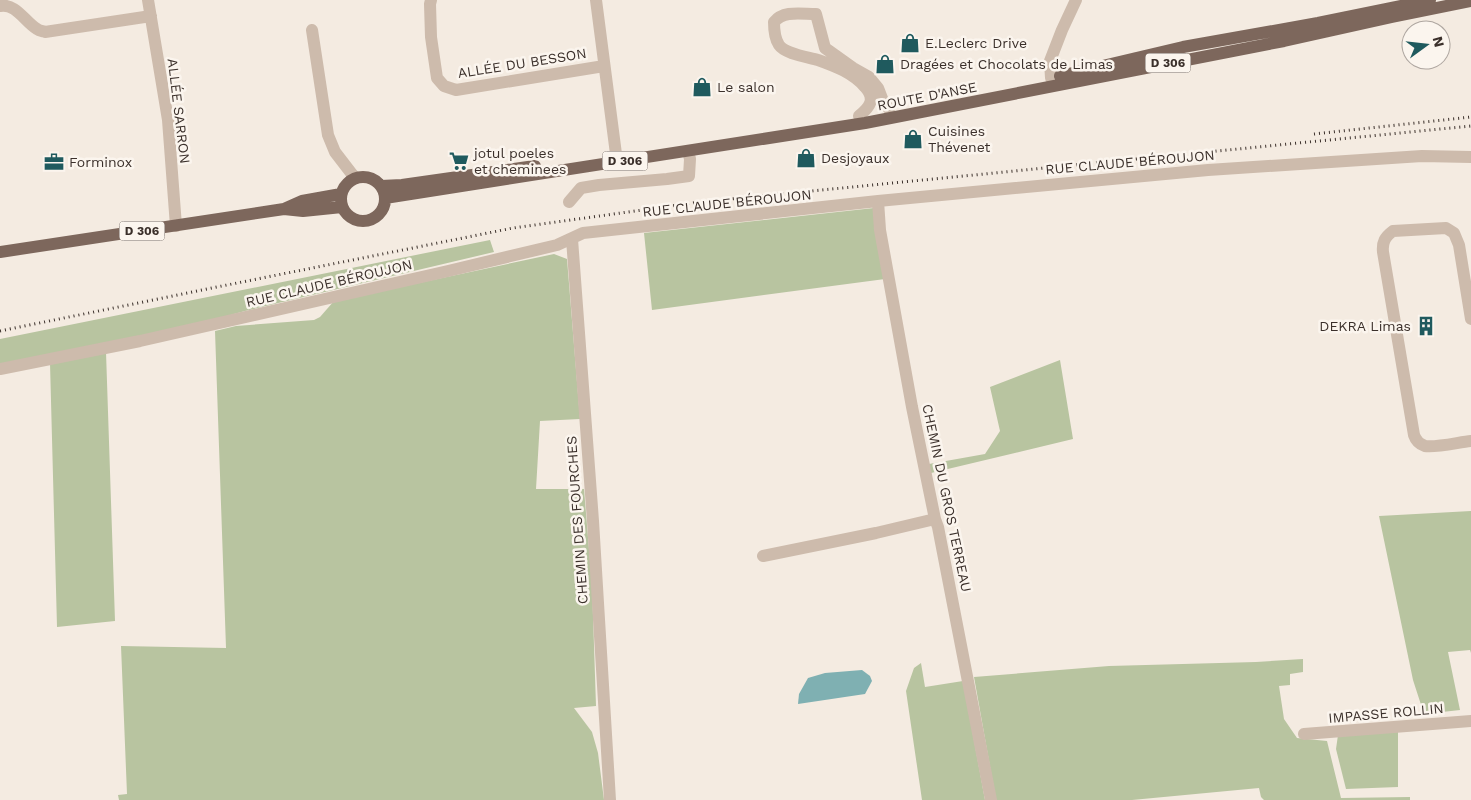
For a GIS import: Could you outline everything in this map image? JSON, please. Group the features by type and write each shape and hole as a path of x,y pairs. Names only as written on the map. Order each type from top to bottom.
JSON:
{"main road":[{"name":"ROUTE D'ANSE","path":"383,192 402,185 721,139 859,116 1051,78 1183,48 1430,0"},
{"name":"ROUTE D'ANSE","path":"383,192 688,151 864,123 1284,41 1471,1"},
{"path":"369,177 376,181 383,192 384,206 375,218 360,221 353,219 346,214 342,207 341,194 344,187 355,178 369,177"},
{"name":"D 306","path":"284,209 302,201 341,194"},
{"name":"D 306","path":"0,252 284,209 303,211 342,207"}],"street":[{"name":"ALLÉE SARRON","path":"148,0 168,120 176,226"},
{"name":"ALLÉE DU BESSON","path":"432,0 430,4 430,37 437,78 444,86 456,90 604,66"},
{"path":"596,0 616,154"},
{"path":"1051,78 1050,61 1076,0"},
{"path":"0,6 4,5 20,12 36,29 45,32 151,16"},
{"path":"859,116 868,109 871,99 861,82 851,74 836,67 798,55 779,45 774,22 779,16 788,14 816,14 824,48 869,78 878,88 883,101 889,109"},
{"path":"312,30 328,135 335,152 355,178"},
{"path":"569,202 580,188 689,176 690,159 688,151"},
{"name":"RUE CLAUDE BÉROUJON","path":"0,369 140,341 439,273 557,245 583,233 1208,170 1352,159 1422,156 1471,157"},
{"name":"CHEMIN DU GROS TERREAU","path":"878,202 882,240 912,407 938,527 991,800"},
{"path":"1471,319 1459,245 1454,233 1446,228 1393,231 1386,236 1382,244 1383,252 1416,441 1424,446 1431,446 1471,441"},
{"name":"CHEMIN DES FOURCHES","path":"572,239 596,570 610,800"},
{"path":"762,556 935,519"},
{"name":"IMPASSE ROLLIN","path":"1304,734 1471,721"}],"green space":[{"path":"874,208 885,279 652,310 644,233"},
{"path":"490,240 494,252 245,311 202,323 0,365 0,339"},
{"path":"554,254 567,259 580,419 540,421 536,489 584,489 592,585 596,706 574,708 592,732 598,753 604,800 119,800 118,795 127,794 121,646 226,648 215,331 236,326 314,320 320,317 334,301"},
{"path":"106,352 115,621 57,627 50,363"},
{"path":"1060,360 1073,439 931,473 929,464 985,454 1000,431 990,387"},
{"path":"1471,511 1471,653 1470,650 1448,652 1460,710 1424,714 1413,680 1379,516"},
{"path":"1303,659 1303,672 1290,674 1290,685 1279,686 1284,719 1297,738 1327,741 1341,798 1410,797 1410,800 1264,800 1261,797 1259,788 1132,800 996,800 974,677 1109,666"},
{"path":"921,663 925,687 963,681 985,800 922,800 906,691 914,668"},
{"path":"1398,732 1398,787 1346,789 1336,749 1338,735"}],"water":[{"path":"862,670 870,676 872,681 865,694 798,704 799,694 808,678 825,673"}],"railway":[{"path":"1314,134 1471,117"},
{"path":"0,331 513,228 700,202 1471,126"}],"place":[{"name":"E.Leclerc Drive","path":"910,43"},
{"name":"Dragées et Chocolats de Limas","path":"885,64"},
{"name":"Le salon","path":"702,87"},
{"name":"Cuisines Thévenet","path":"913,139"},
{"name":"Desjoyaux","path":"806,158"},
{"name":"jotul poeles et cheminees","path":"459,161"},
{"name":"Forminox","path":"54,162"},
{"name":"DEKRA Limas","path":"1426,326"}]}
